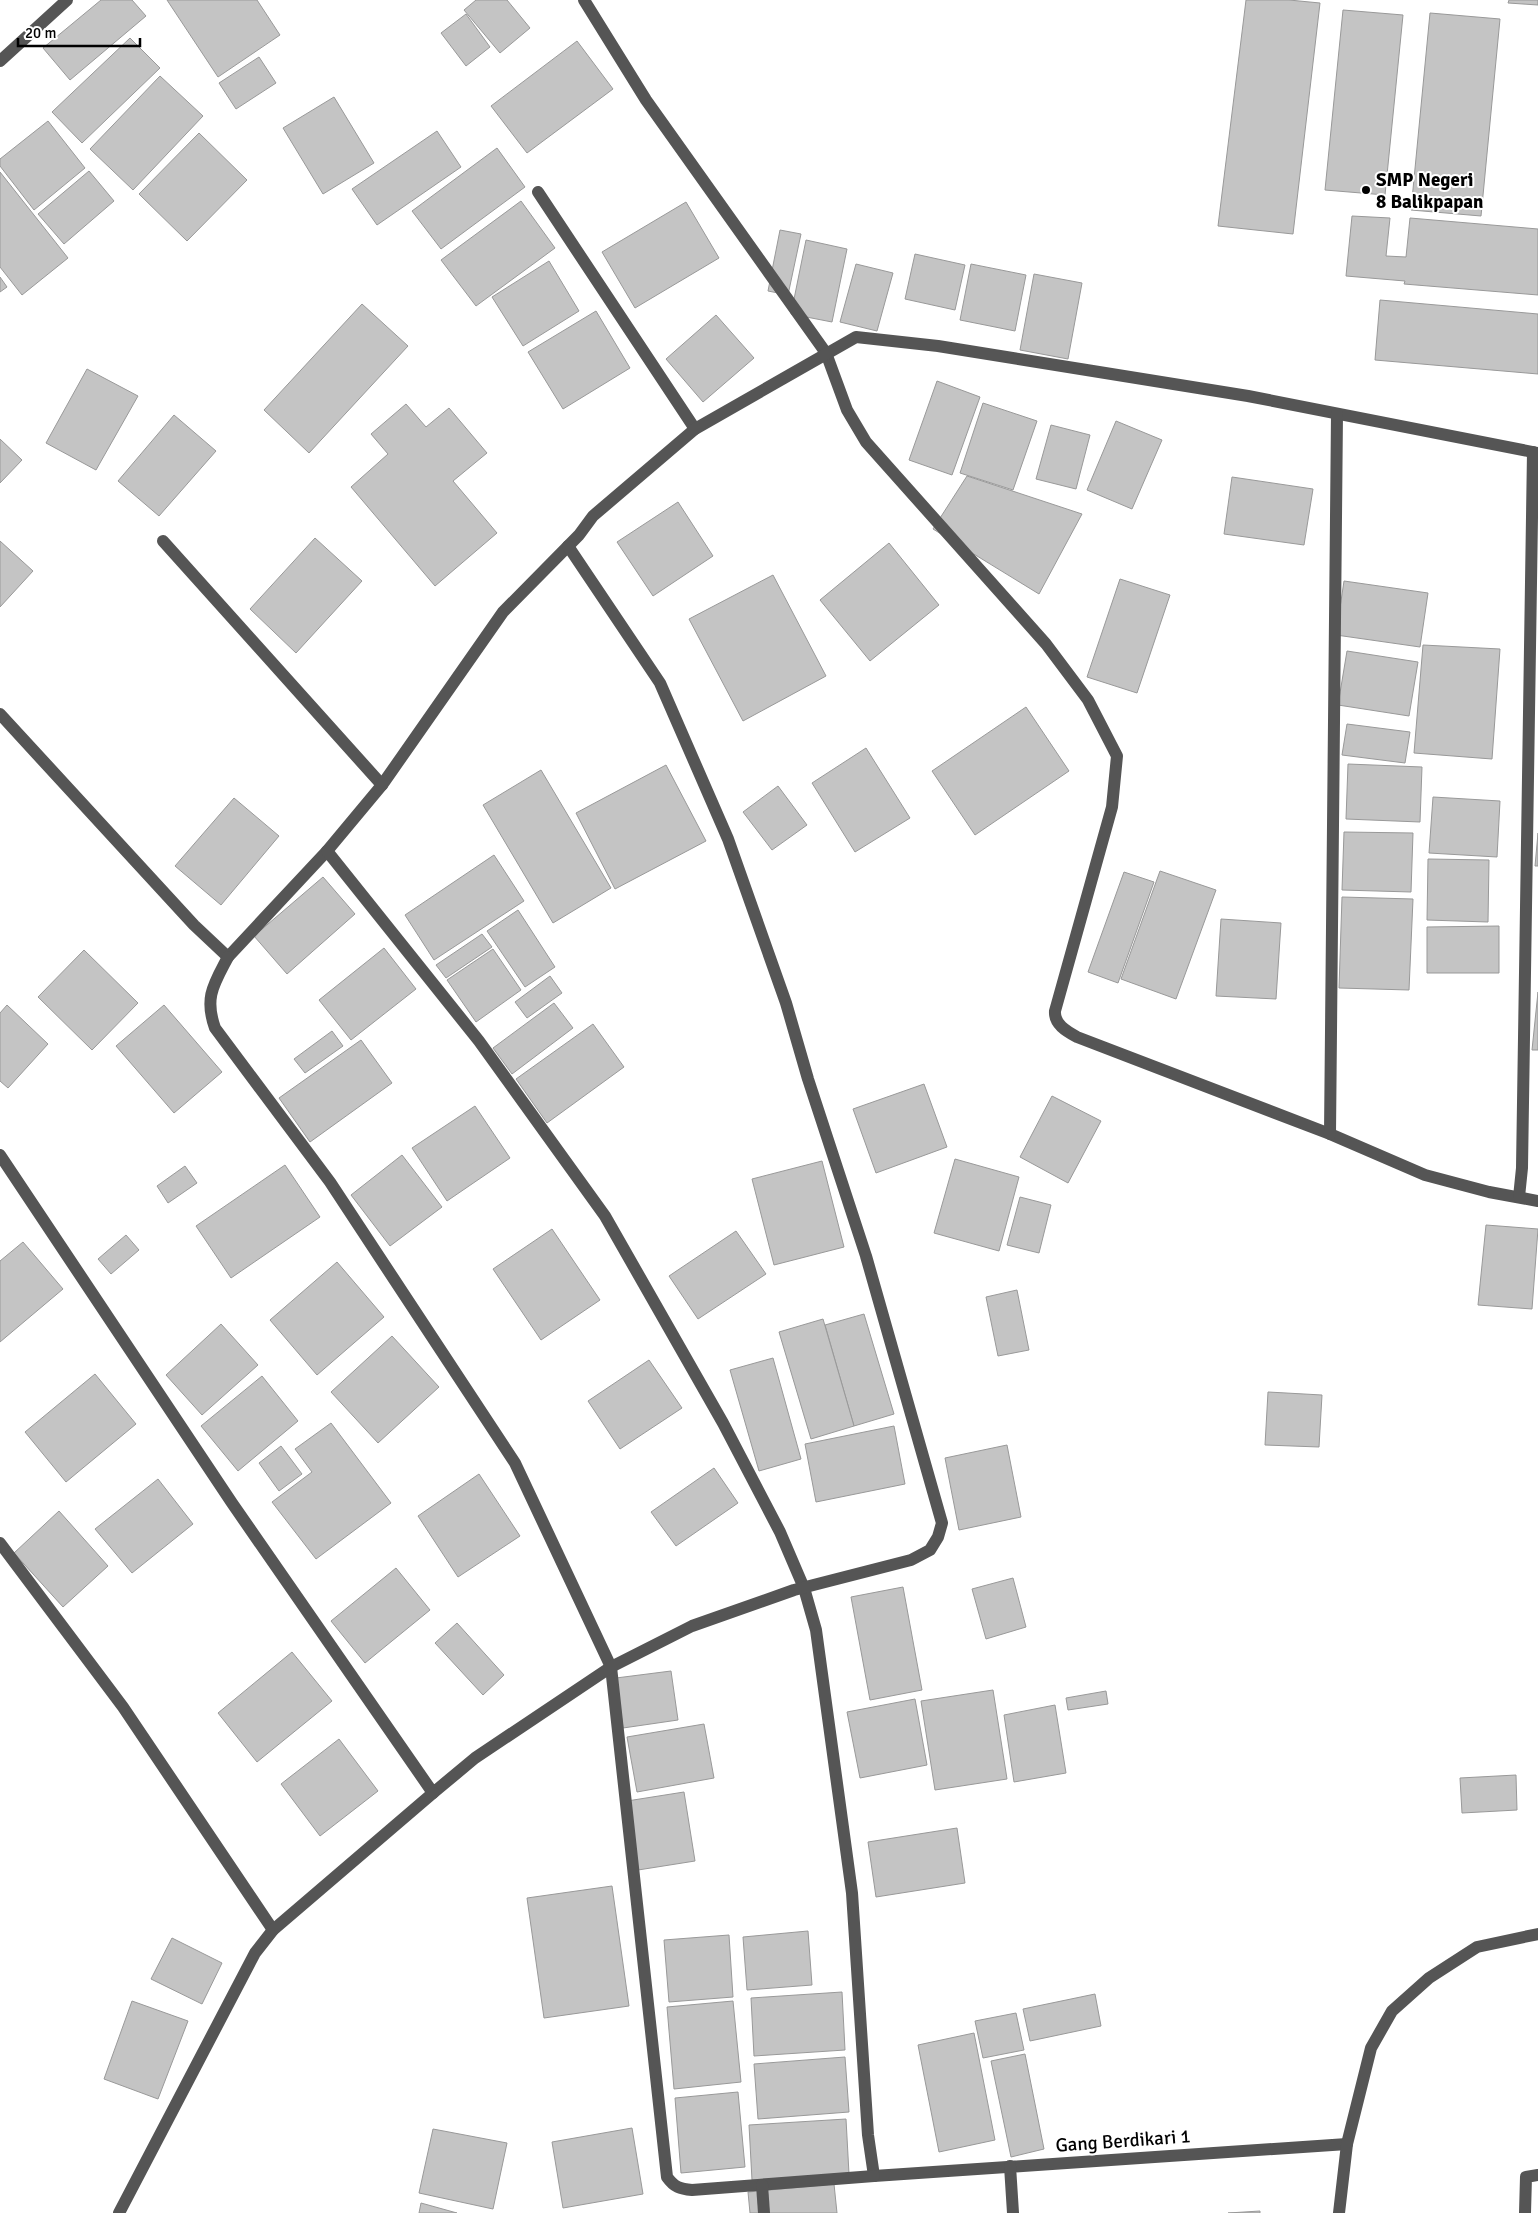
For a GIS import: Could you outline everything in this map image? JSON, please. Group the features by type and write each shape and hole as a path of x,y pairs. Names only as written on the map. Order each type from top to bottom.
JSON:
{"street":[{"path":"0,61 67,0"},
{"path":"584,0 646,100 826,353 847,410 866,442 1046,644 1088,700 1117,756 1112,807 1055,1011 1055,1019 1058,1023 1077,1037 1330,1134 1425,1176 1538,1200"},
{"path":"538,192 695,429"},
{"name":"Gang Berdikari 1","path":"1347,2144 1010,2166 692,2190 679,2189 672,2184 667,2177 611,1667 515,1463 330,1182 215,1028 210,1014 211,992 228,957 327,851 382,785 504,612 568,546 593,516 695,429 856,337 938,346 1238,394 1535,452"},
{"path":"1330,1134 1337,414"},
{"path":"1519,1197 1522,1168 1535,452"},
{"path":"163,541 382,785"},
{"path":"118,2213 243,1972 255,1953 273,1930 474,1758 611,1667 692,1626 804,1588 911,1560 930,1550 938,1537 942,1524 866,1256 808,1080 786,1002 728,838 660,683 568,546"},
{"path":"0,714 194,925 228,957"},
{"path":"327,851 479,1041 605,1216 735,1445 780,1532 804,1588 816,1630 852,1893 868,2135 874,2176"},
{"path":"0,1155 232,1503 433,1793"},
{"path":"0,1543 123,1707 273,1930"},
{"path":"1339,2213 1347,2144 1371,2048 1392,2011 1429,1978 1477,1947 1538,1934"},
{"path":"1010,2166 1012,2213"},
{"path":"1525,2213 1526,2177 1538,2175"},
{"path":"762,2185 764,2213"}],"building":[{"path":"101,0 132,0 146,16 70,80 43,48"},
{"path":"167,0 257,0 280,35 218,77"},
{"path":"476,0 507,0 530,28 500,53 464,10"},
{"path":"1246,0 1289,0 1320,3 1293,234 1218,226"},
{"path":"1509,0 1538,0 1538,5 1508,3"},
{"path":"1343,10 1403,15 1385,195 1325,190"},
{"path":"1430,13 1500,19 1481,216 1411,210"},
{"path":"466,14 490,47 466,66 441,33"},
{"path":"130,38 160,68 82,143 52,112"},
{"path":"577,41 613,89 527,153 491,106"},
{"path":"259,57 276,83 236,109 219,83"},
{"path":"160,76 203,116 133,190 90,149"},
{"path":"334,97 374,163 323,194 283,128"},
{"path":"48,121 85,168 34,210 0,166 0,159"},
{"path":"437,131 461,167 377,225 352,189"},
{"path":"199,133 247,180 187,241 139,194"},
{"path":"497,148 525,187 441,249 412,211"},
{"path":"89,171 114,201 64,244 38,214"},
{"path":"0,172 68,258 22,295 0,267"},
{"path":"521,201 555,248 476,306 441,260"},
{"path":"686,202 719,258 635,308 602,252"},
{"path":"1352,216 1390,218 1386,256 1406,257 1410,218 1538,229 1538,295 1404,284 1405,281 1346,276"},
{"path":"780,230 801,234 788,295 768,291"},
{"path":"806,240 847,249 832,322 791,314"},
{"path":"915,254 965,265 955,310 905,299"},
{"path":"549,261 579,311 523,346 492,297"},
{"path":"856,264 893,273 877,331 840,322"},
{"path":"971,264 1026,275 1015,331 960,320"},
{"path":"1034,274 1082,283 1068,359 1020,350"},
{"path":"0,277 7,287 0,292"},
{"path":"1380,300 1538,314 1538,374 1375,360"},
{"path":"362,304 408,346 309,453 264,410"},
{"path":"596,311 630,368 563,409 528,352"},
{"path":"716,315 754,358 703,402 666,359"},
{"path":"87,369 138,396 96,470 46,443"},
{"path":"937,381 980,397 952,475 909,460"},
{"path":"983,403 1037,421 1013,490 960,473"},
{"path":"406,404 426,427 449,408 487,453 453,481 497,533 435,586 351,487 388,454 371,434"},
{"path":"174,415 216,451 159,516 118,481"},
{"path":"1116,421 1162,440 1132,509 1087,490"},
{"path":"1051,425 1090,435 1076,489 1036,479"},
{"path":"0,439 22,460 0,483"},
{"path":"967,476 1082,514 1039,594 933,529"},
{"path":"1232,477 1313,489 1304,545 1224,534"},
{"path":"678,502 713,556 653,596 617,542"},
{"path":"315,538 362,581 296,653 250,609"},
{"path":"0,541 33,571 0,607"},
{"path":"889,543 939,605 870,661 820,600"},
{"path":"773,575 826,676 743,721 689,619"},
{"path":"1120,579 1170,595 1137,693 1087,677"},
{"path":"1344,581 1428,593 1420,647 1336,635"},
{"path":"1423,645 1500,649 1492,759 1414,753"},
{"path":"1347,651 1418,662 1409,716 1338,705"},
{"path":"1026,707 1069,771 975,835 932,771"},
{"path":"1347,724 1410,732 1405,763 1342,755"},
{"path":"866,748 910,818 855,852 812,783"},
{"path":"1348,764 1422,767 1420,822 1346,819"},
{"path":"666,765 706,841 615,889 576,813"},
{"path":"541,770 611,888 553,923 483,805"},
{"path":"778,786 807,825 772,850 743,812"},
{"path":"1433,797 1500,801 1497,857 1429,853"},
{"path":"234,798 279,836 221,905 175,866"},
{"path":"1344,832 1413,833 1411,892 1342,890"},
{"path":"1538,833 1538,866 1535,866"},
{"path":"494,855 524,901 434,960 405,915"},
{"path":"1428,859 1489,860 1488,922 1427,920"},
{"path":"1160,871 1216,890 1176,999 1121,979"},
{"path":"1124,872 1154,882 1118,983 1088,972"},
{"path":"323,877 355,914 287,974 254,936"},
{"path":"1342,897 1413,899 1409,990 1339,988"},
{"path":"518,910 555,967 525,987 487,931"},
{"path":"1221,919 1281,923 1276,999 1216,996"},
{"path":"1499,926 1499,973 1427,973 1427,927"},
{"path":"482,934 492,947 446,978 436,965"},
{"path":"384,948 416,989 351,1040 319,1000"},
{"path":"493,949 521,990 476,1022 447,980"},
{"path":"84,950 138,1003 92,1050 38,997"},
{"path":"550,976 562,993 527,1018 515,1002"},
{"path":"1538,992 1538,1050 1532,1050"},
{"path":"554,1003 573,1028 512,1074 493,1048"},
{"path":"7,1005 48,1044 8,1088 0,1081 0,1013"},
{"path":"164,1005 222,1072 174,1113 116,1046"},
{"path":"593,1024 624,1067 547,1123 516,1079"},
{"path":"332,1031 343,1046 305,1073 294,1059"},
{"path":"361,1040 392,1083 310,1142 279,1098"},
{"path":"924,1084 947,1147 876,1173 853,1109"},
{"path":"1052,1096 1101,1121 1068,1183 1020,1157"},
{"path":"475,1106 510,1158 447,1201 412,1148"},
{"path":"402,1155 442,1207 390,1246 351,1195"},
{"path":"955,1159 1019,1177 999,1251 934,1233"},
{"path":"822,1161 844,1247 774,1265 752,1179"},
{"path":"285,1165 320,1217 231,1278 196,1226"},
{"path":"185,1166 197,1183 168,1203 157,1186"},
{"path":"1020,1197 1051,1205 1039,1253 1007,1245"},
{"path":"1486,1225 1538,1229 1532,1309 1478,1305"},
{"path":"552,1229 600,1300 541,1340 493,1269"},
{"path":"736,1231 766,1274 698,1319 669,1276"},
{"path":"126,1235 139,1250 111,1274 98,1259"},
{"path":"23,1242 63,1289 0,1342 0,1261"},
{"path":"337,1262 384,1317 317,1375 270,1320"},
{"path":"1017,1290 1029,1350 998,1356 986,1297"},
{"path":"864,1314 894,1414 854,1426 825,1325"},
{"path":"823,1319 854,1426 811,1439 779,1332"},
{"path":"221,1324 258,1365 202,1415 166,1375"},
{"path":"392,1336 439,1387 378,1443 331,1392"},
{"path":"773,1358 801,1459 759,1471 730,1370"},
{"path":"649,1360 682,1408 620,1449 588,1401"},
{"path":"95,1374 136,1424 66,1482 25,1432"},
{"path":"262,1376 298,1421 238,1471 201,1426"},
{"path":"1268,1392 1322,1395 1319,1447 1265,1445"},
{"path":"331,1423 391,1503 316,1559 272,1502 312,1472 295,1449"},
{"path":"894,1426 905,1484 816,1502 805,1444"},
{"path":"1007,1445 1021,1517 959,1530 945,1458"},
{"path":"281,1446 302,1474 279,1491 259,1463"},
{"path":"714,1468 738,1503 676,1546 651,1512"},
{"path":"479,1474 520,1536 458,1577 418,1516"},
{"path":"158,1479 193,1524 132,1573 95,1529"},
{"path":"59,1511 108,1566 63,1607 14,1553"},
{"path":"396,1568 430,1610 365,1663 331,1621"},
{"path":"1013,1578 1026,1627 986,1639 972,1589"},
{"path":"903,1587 922,1690 870,1700 851,1597"},
{"path":"457,1623 504,1675 483,1695 435,1643"},
{"path":"292,1652 332,1701 257,1762 218,1713"},
{"path":"671,1671 678,1720 623,1728 616,1678"},
{"path":"993,1690 1007,1779 935,1790 921,1701"},
{"path":"1106,1691 1108,1704 1068,1710 1066,1698"},
{"path":"915,1699 927,1765 860,1778 847,1712"},
{"path":"1055,1705 1066,1773 1014,1782 1004,1715"},
{"path":"704,1724 714,1778 637,1792 627,1737"},
{"path":"339,1739 378,1791 320,1836 281,1784"},
{"path":"1516,1775 1517,1810 1462,1813 1460,1778"},
{"path":"684,1792 695,1861 638,1870 627,1801"},
{"path":"957,1828 965,1883 876,1897 868,1842"},
{"path":"612,1886 629,2006 544,2018 527,1898"},
{"path":"808,1931 812,1985 747,1990 743,1937"},
{"path":"729,1935 733,1997 669,2002 664,1940"},
{"path":"172,1938 222,1963 202,2004 151,1979"},
{"path":"842,1992 845,2050 754,2056 751,1998"},
{"path":"1095,1994 1101,2026 1030,2041 1023,2009"},
{"path":"132,2001 188,2021 158,2099 104,2079"},
{"path":"733,2001 741,2082 674,2089 667,2007"},
{"path":"1016,2013 1024,2050 983,2058 975,2021"},
{"path":"974,2033 995,2140 939,2152 918,2045"},
{"path":"1025,2054 1044,2149 1011,2157 991,2061"},
{"path":"845,2057 849,2112 758,2119 754,2064"},
{"path":"738,2092 745,2167 681,2173 675,2098"},
{"path":"846,2119 849,2174 752,2180 749,2125"},
{"path":"632,2128 643,2194 563,2208 552,2142"},
{"path":"433,2129 507,2143 493,2209 419,2193"},
{"path":"834,2184 837,2213 750,2213 748,2192"},
{"path":"421,2203 457,2213 419,2213"},
{"path":"1260,2211 1260,2213 1228,2213"}],"place":[{"name":"SMP Negeri 8 Balikpapan","path":"1366,190"}]}
